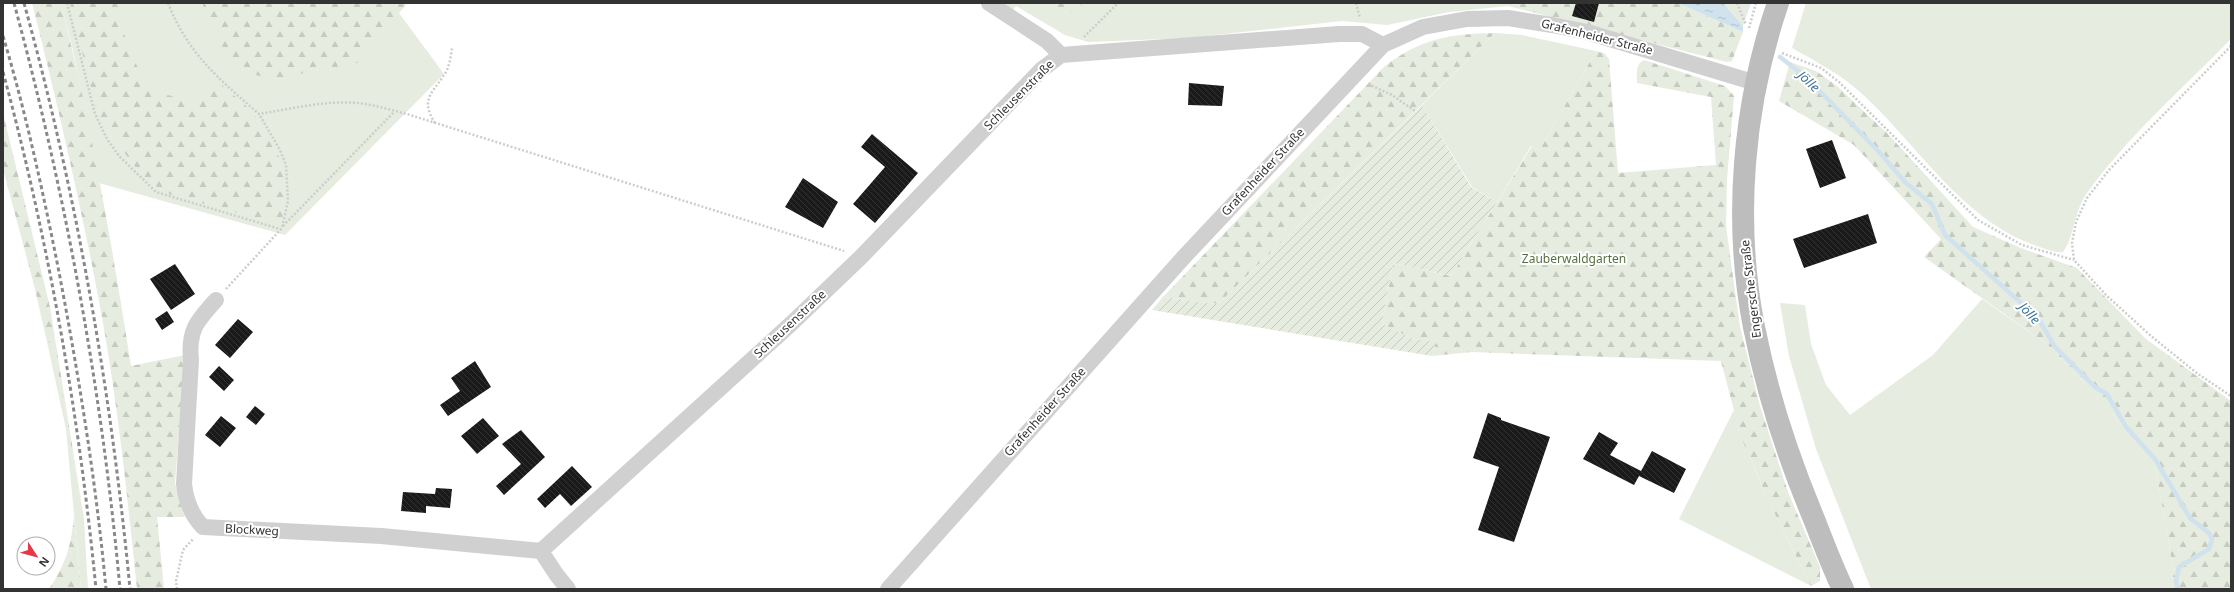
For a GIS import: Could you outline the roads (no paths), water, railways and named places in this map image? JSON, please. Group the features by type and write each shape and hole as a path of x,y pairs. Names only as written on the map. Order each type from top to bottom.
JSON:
{"main road":[{"name":"Engersche Straße","path":"1778,3 1756,82 1744,171 1745,257 1754,327 1774,409 1800,486 1843,589"}],"street":[{"name":"Schleusenstraße","path":"989,3 1046,41 1061,55"},
{"name":"Grafenheider Straße","path":"888,589 1182,258 1351,77 1383,45 1423,27 1467,19 1508,18 1552,24 1586,32 1756,82"},
{"name":"Schleusenstraße","path":"542,551 792,323 861,257 1041,70 1061,55 1339,34 1362,34 1383,45"},
{"name":"Blockweg","path":"216,300 200,318 193,329 190,346 191,360 184,484 186,500 197,522 203,527 381,536 542,551"},
{"path":"542,551 556,574 568,589"}],"water":[{"path":"1678,3 1723,3 1743,26 1743,32"}],"waterway":[{"name":"Jölle","path":"1780,57 1807,78 1880,153 1906,183 1932,204 1945,235 2038,318 2055,347 2095,387 2107,394 2126,427 2155,459 2190,518 2209,533 2212,539 2209,549 2179,567 2176,581 2178,589"}],"railway":[{"path":"14,3 50,148 80,294 103,441 120,589"},
{"path":"24,3 60,148 90,294 113,441 130,589"},
{"path":"3,36 34,153 66,311 92,469 106,589"},
{"path":"3,72 35,200 60,329 81,459 96,589"}],"park label":[{"name":"Zauberwaldgarten","path":"1574,259"}]}
